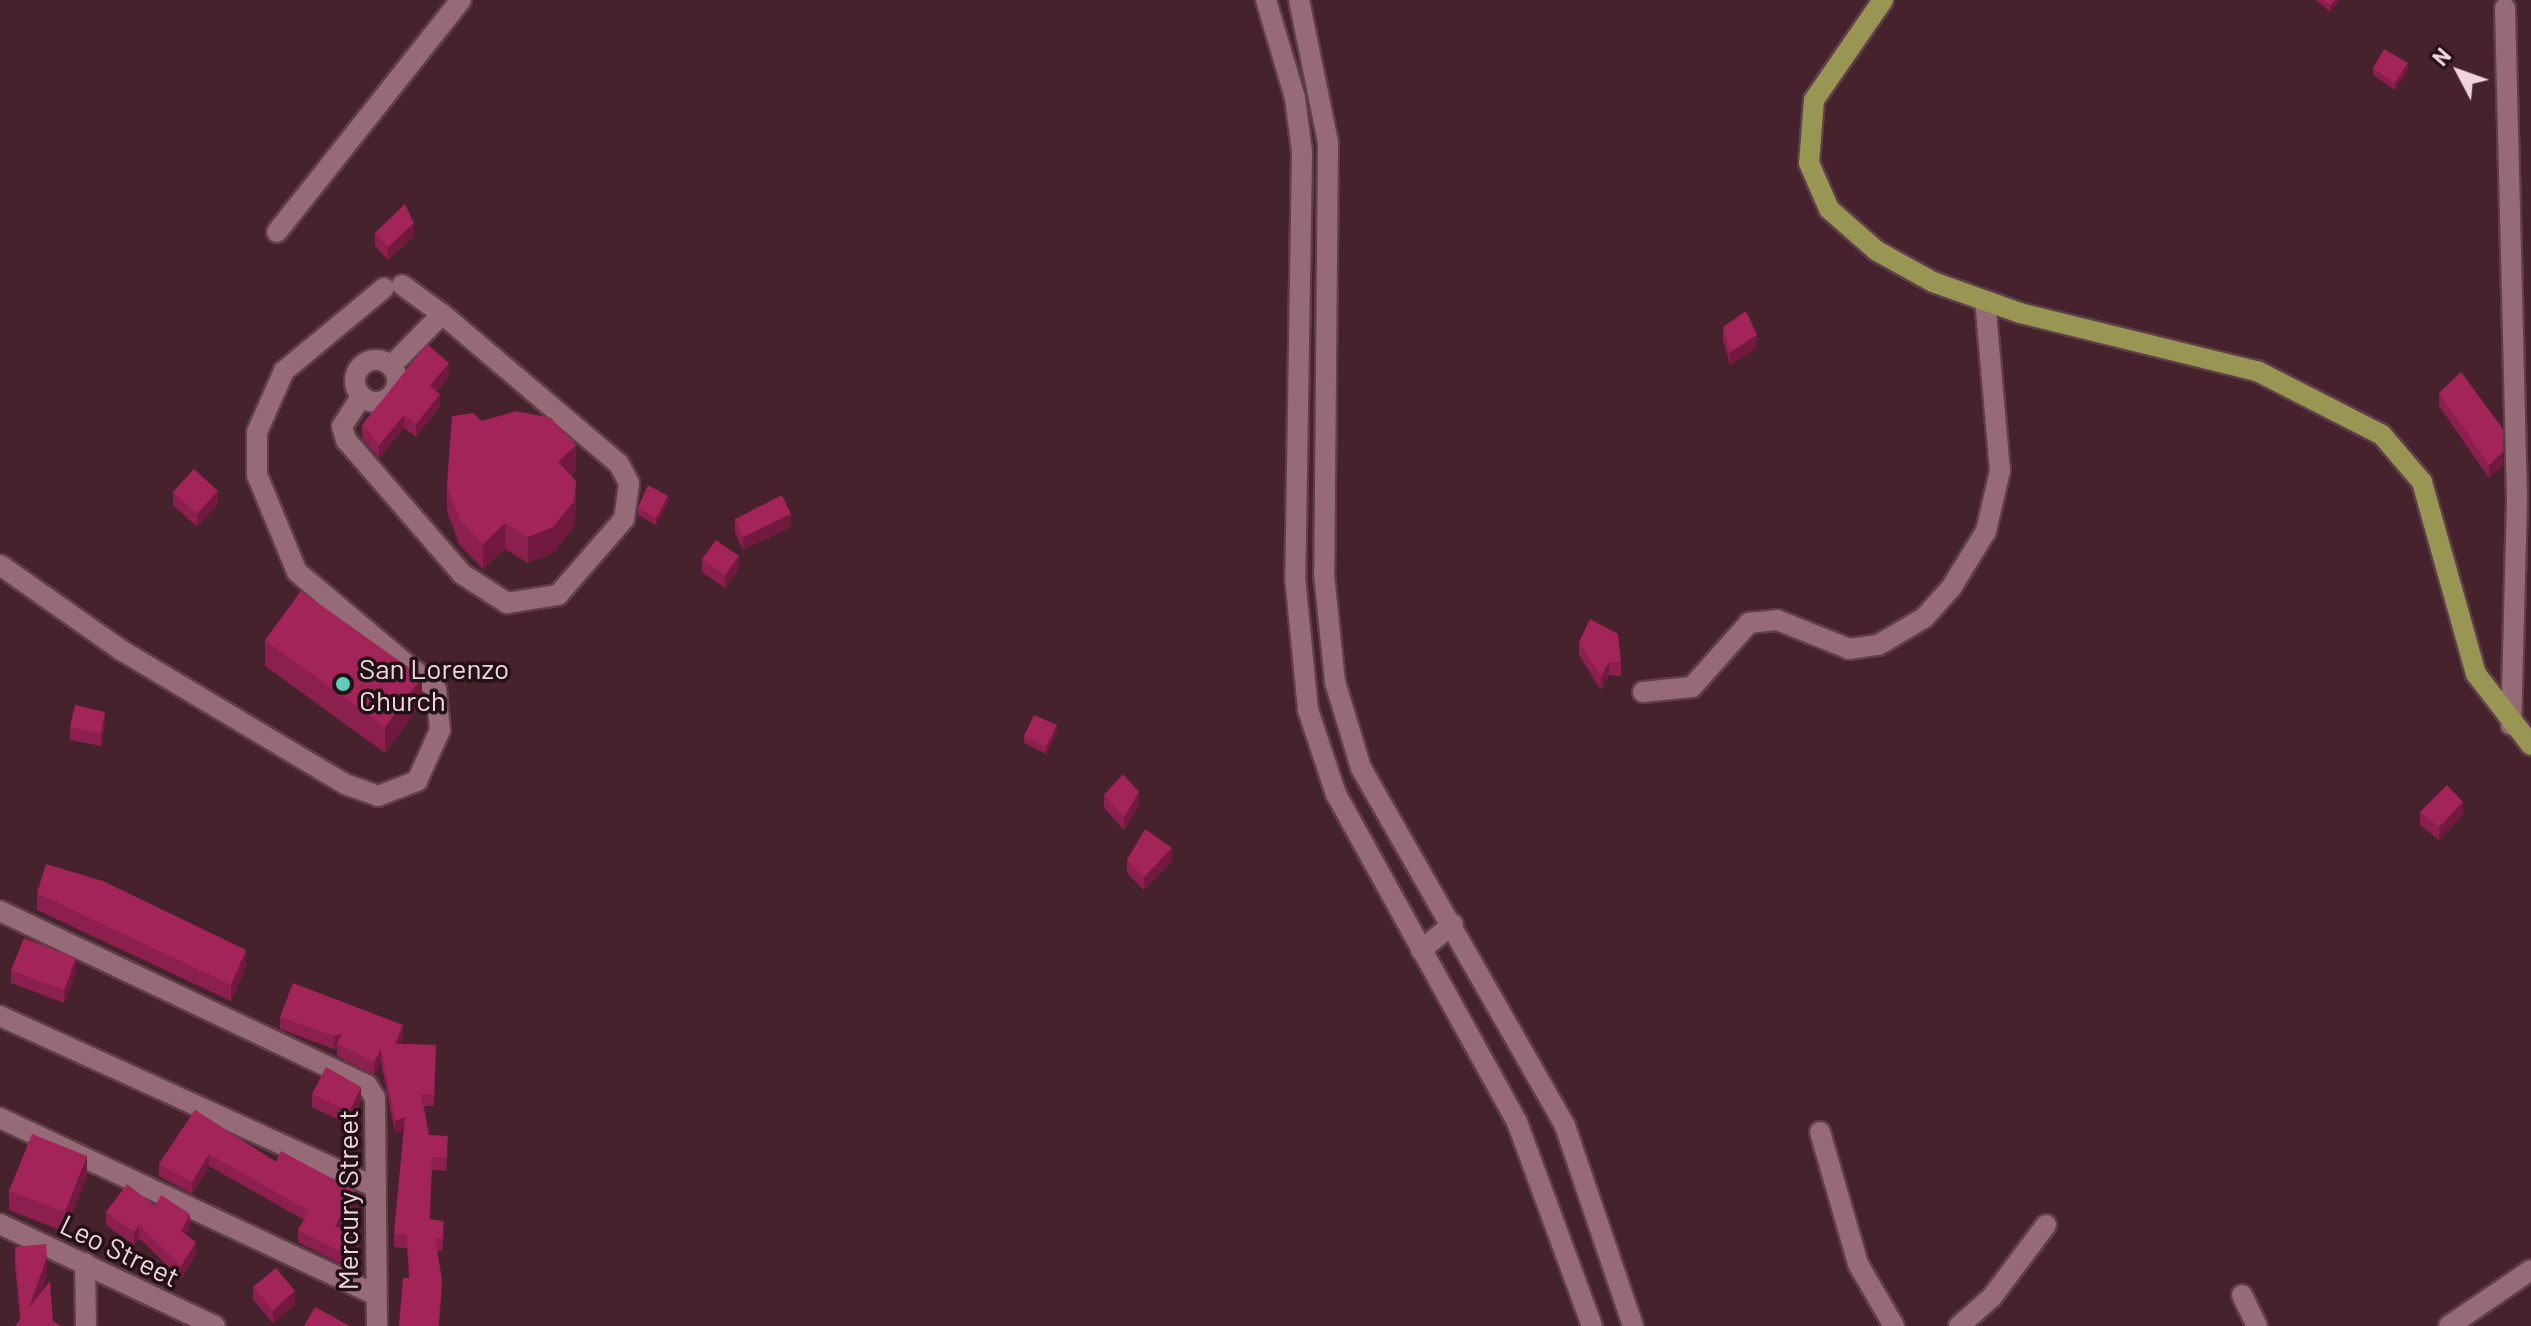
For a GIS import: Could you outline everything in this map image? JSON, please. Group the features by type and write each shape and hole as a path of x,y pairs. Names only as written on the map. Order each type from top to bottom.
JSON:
{"main road":[{"path":"1883,0 1814,100 1806,132 1815,185 1829,209 1877,251 1985,301 2257,371 2382,435 2422,482 2465,651 2511,725 2531,745"}],"street":[{"path":"277,232 461,0"},
{"path":"1266,0 1295,98 1302,152 1297,241 1295,577 1301,670 1320,756 1421,950 1517,1122 1592,1326"},
{"path":"1299,0 1328,143 1324,574 1335,682 1361,768 1453,924 1565,1126 1633,1326"},
{"path":"2505,8 2517,500 2511,725"},
{"path":"1297,241 1329,238"},
{"path":"0,565 134,658 345,784 378,796 417,781 440,730 436,689 297,572 257,475 257,432 284,371 393,286 442,314 591,436 629,483 624,519 558,595 507,603 462,574 346,440 342,426 361,397"},
{"path":"1643,692 1692,687 1749,623 1777,620 1849,649 1878,645 1924,618 1951,588 1986,531 2000,471 1985,301"},
{"path":"391,366 442,314"},
{"path":"376,360 391,366 398,381 392,397 376,403 361,397 355,382 361,366 376,360"},
{"path":"1295,577 1324,574"},
{"name":"Mercury Street","path":"0,911 360,1081 375,1098 377,1326"},
{"path":"1421,950 1453,924"},
{"path":"0,1016 376,1187"},
{"path":"0,1118 376,1295"},
{"path":"1820,1132 1858,1264 1894,1326"},
{"name":"Leo Street","path":"0,1224 85,1263 188,1320 215,1326"},
{"path":"1959,1326 1992,1297 2046,1225"},
{"path":"85,1263 86,1326"},
{"path":"2449,1326 2531,1270"},
{"path":"2242,1295 2257,1326"}],"building":[{"path":"2384,49 2408,63 2395,83 2373,68"},
{"path":"405,204 414,223 388,247 375,233"},
{"path":"1746,311 1757,335 1730,352 1723,327"},
{"path":"427,344 449,363 430,386 440,394 416,424 404,415 379,445 362,425"},
{"path":"2461,372 2503,429 2503,452 2489,465 2439,393"},
{"path":"516,411 551,418 576,445 558,462 576,481 574,501 553,527 528,537 505,523 483,544 459,519 447,485 452,416 473,413 482,421"},
{"path":"194,469 218,491 197,514 173,492"},
{"path":"648,485 668,496 656,518 638,508"},
{"path":"782,495 791,514 743,537 735,519"},
{"path":"716,540 739,556 725,575 702,559"},
{"path":"301,591 422,677 385,727 265,640"},
{"path":"1590,619 1618,634 1621,662 1609,662 1601,676 1579,642"},
{"path":"75,705 105,712 101,733 70,727"},
{"path":"1034,715 1057,725 1046,747 1024,736"},
{"path":"1123,774 1139,792 1124,817 1104,795"},
{"path":"2447,785 2463,802 2439,827 2420,812"},
{"path":"1145,829 1172,848 1144,877 1127,860"},
{"path":"46,864 103,881 246,950 231,985 37,893"},
{"path":"24,938 76,958 64,990 11,970"},
{"path":"293,983 403,1025 395,1044 436,1045 434,1094 421,1094 429,1135 448,1136 446,1158 432,1157 429,1219 444,1221 442,1239 435,1238 442,1280 438,1326 399,1326 403,1278 410,1278 407,1235 394,1234 405,1117 395,1121 381,1048 374,1062 337,1044 342,1033 334,1036 280,1017"},
{"path":"326,1067 361,1087 349,1112 312,1094"},
{"path":"195,1110 276,1162 281,1151 355,1191 335,1226 359,1237 341,1252 298,1230 309,1211 209,1154 192,1182 159,1164"},
{"path":"32,1134 87,1156 65,1212 9,1191"},
{"path":"127,1184 155,1206 161,1195 190,1214 181,1231 196,1242 181,1266 139,1225 134,1232 106,1212"},
{"path":"46,1244 47,1256 29,1308 50,1281 53,1321 61,1326 15,1326 21,1318 15,1247"},
{"path":"276,1268 295,1291 273,1310 253,1287"},
{"path":"315,1307 350,1326 304,1326"}],"place":[{"name":"San Lorenzo Church","path":"343,684"}]}
